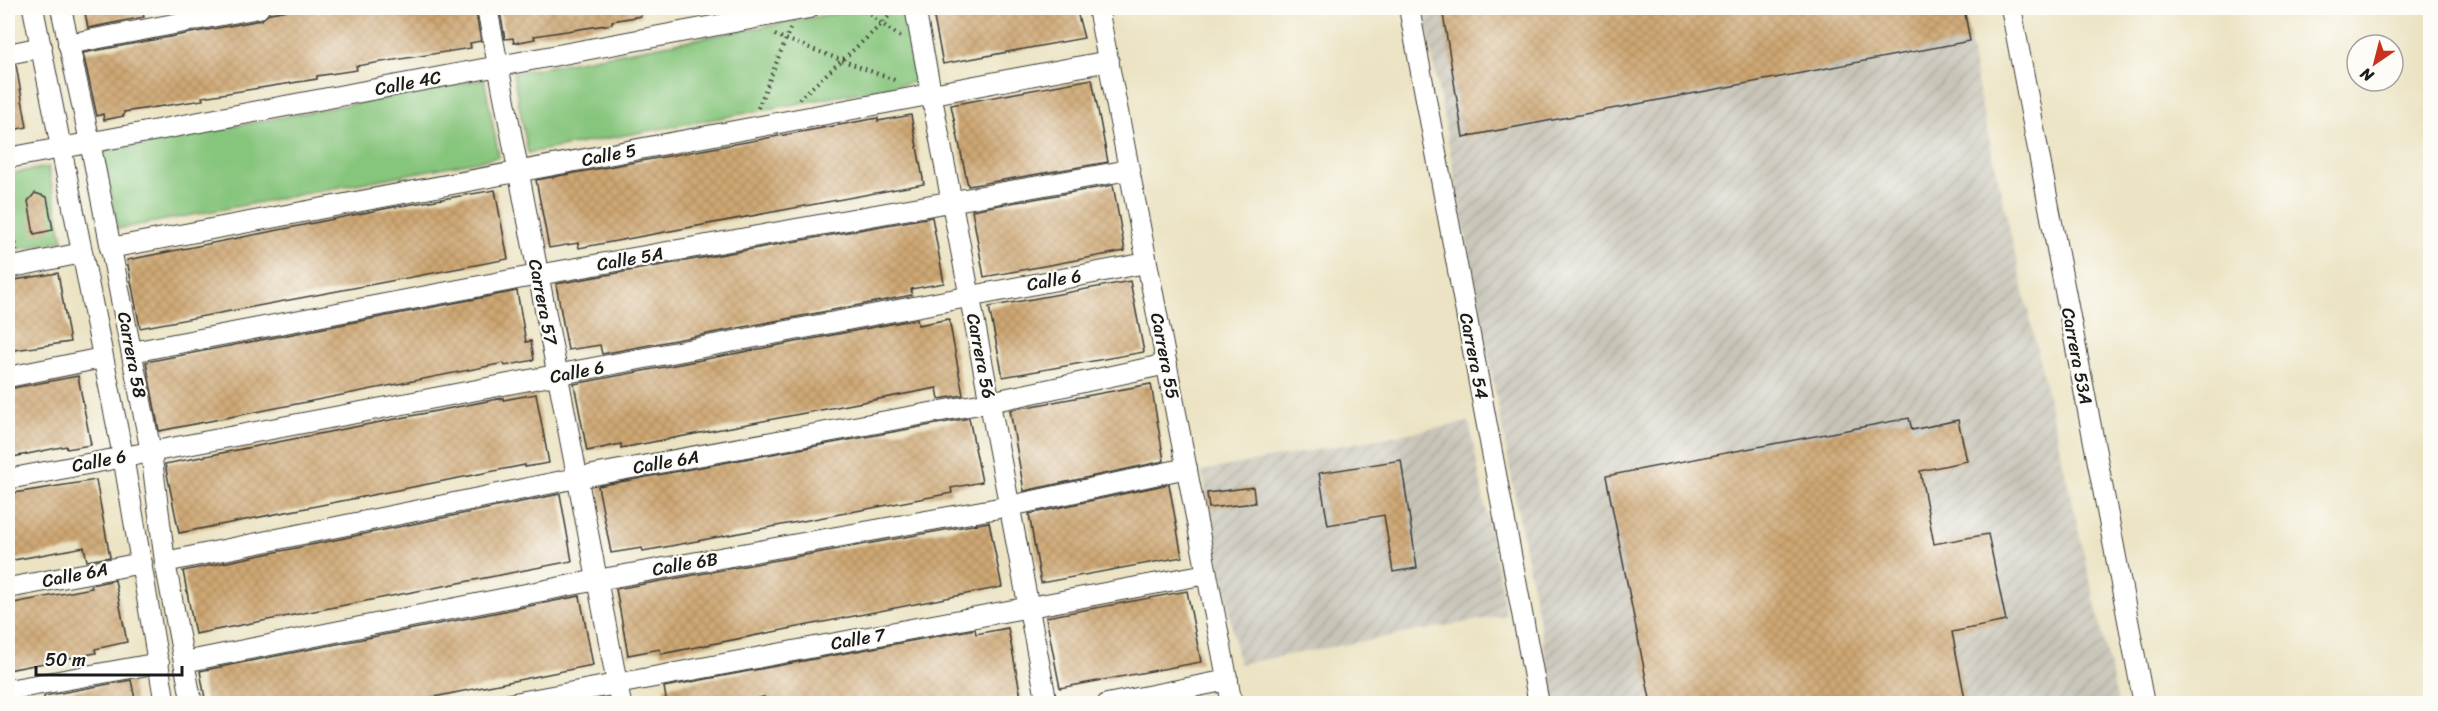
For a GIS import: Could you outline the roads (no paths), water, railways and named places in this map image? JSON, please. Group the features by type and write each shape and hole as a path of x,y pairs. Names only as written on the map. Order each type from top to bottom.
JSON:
{"street":[{"name":"Carrera 58","path":"33,8 123,456 165,704"},
{"name":"Carrera 58","path":"61,8 90,142 151,452 165,561 192,704"},
{"path":"68,44 259,8"},
{"name":"Carrera 57","path":"487,8 621,704"},
{"name":"Carrera 56","path":"915,8 1047,704"},
{"name":"Carrera 55","path":"1098,8 1232,704"},
{"name":"Carrera 54","path":"1408,8 1539,704"},
{"name":"Carrera 53A","path":"2011,8 2144,704"},
{"name":"Calle 4C","path":"8,158 803,9"},
{"path":"8,54 42,47"},
{"name":"Calle 5","path":"110,248 1109,61"},
{"name":"Calle 5A","path":"132,352 538,275 952,204 1129,170"},
{"path":"14,266 82,253"},
{"name":"Calle 6","path":"8,479 1146,263"},
{"path":"8,377 102,358"},
{"name":"Calle 6A","path":"165,561 577,478 990,402 1167,364"},
{"name":"Calle 6B","path":"184,662 597,580 1010,506 1187,468"},
{"name":"Calle 6A","path":"8,588 142,562"},
{"name":"Calle 7","path":"509,704 616,681 1207,574"},
{"path":"8,690 159,663"},
{"path":"1107,704 1228,680"}]}
